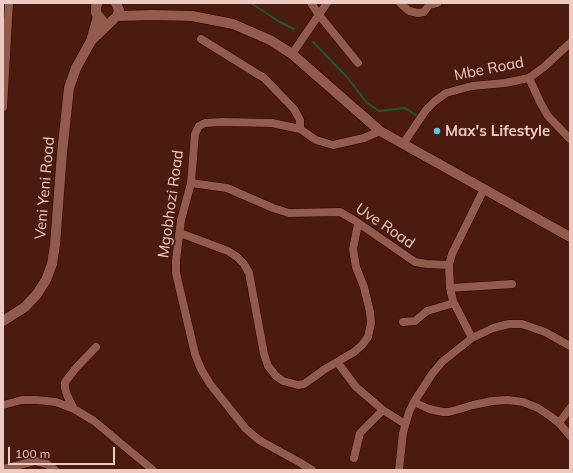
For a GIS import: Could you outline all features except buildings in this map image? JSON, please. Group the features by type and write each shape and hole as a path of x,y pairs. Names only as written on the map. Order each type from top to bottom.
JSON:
{"street":[{"path":"3,107 9,3"},
{"path":"311,3 358,63"},
{"path":"292,54 327,3"},
{"path":"400,3 409,11 418,13 424,12 429,5 437,3"},
{"name":"Veni Yeni Road","path":"97,7 105,21 116,12"},
{"name":"Veni Yeni Road","path":"91,42 97,7"},
{"path":"116,12 192,16 233,24 270,40 292,54 380,131 570,237"},
{"name":"Veni Yeni Road","path":"3,321 10,318 24,307 37,294 46,280 52,264 55,246 62,153 69,88 76,68 91,42 116,12"},
{"path":"201,39 264,78 294,109 300,120 300,129"},
{"name":"Mbe Road","path":"402,144 426,110 446,93 472,86 505,83 529,78 544,67 570,43"},
{"path":"529,78 548,116 570,139"},
{"name":"Mgobhozi Road","path":"312,470 258,440 223,403 201,369 190,333 176,273 176,260 181,220 191,183 195,134 197,128 208,122 272,123 300,129 316,140 333,145 364,138 380,131"},
{"name":"Uve Road","path":"191,183 227,188 273,208 289,213 340,212 415,262 449,265"},
{"path":"472,338 454,303 450,288 449,265 452,254 484,189"},
{"path":"180,233 228,251 237,257 247,269 252,284 264,354 268,366 276,376 290,384 304,384 325,369 338,363 362,345 368,337 371,324 368,301 356,267 352,249 358,224"},
{"path":"450,288 512,284"},
{"path":"402,322 416,321 421,314 427,311 454,303"},
{"path":"399,470 405,424 414,402 432,374 442,362 472,338 493,328 509,324 522,324 545,332 570,346"},
{"path":"74,409 66,395 65,382 96,347"},
{"path":"338,363 356,387 383,410 405,424"},
{"path":"3,405 22,400 37,400 56,402 74,409 94,421 153,470"},
{"path":"414,402 429,409 443,412 449,412 492,401 508,400 523,402 538,408 559,423 570,436"},
{"path":"559,423 570,408"},
{"path":"354,458 360,433 383,410"},
{"path":"3,469 35,461 47,464 55,470"}],"waterway":[{"path":"251,3 278,21 294,29"},
{"path":"313,42 347,77 367,103 379,111 405,108 417,116"}],"place":[{"name":"Max's Lifestyle","path":"437,131"}]}
